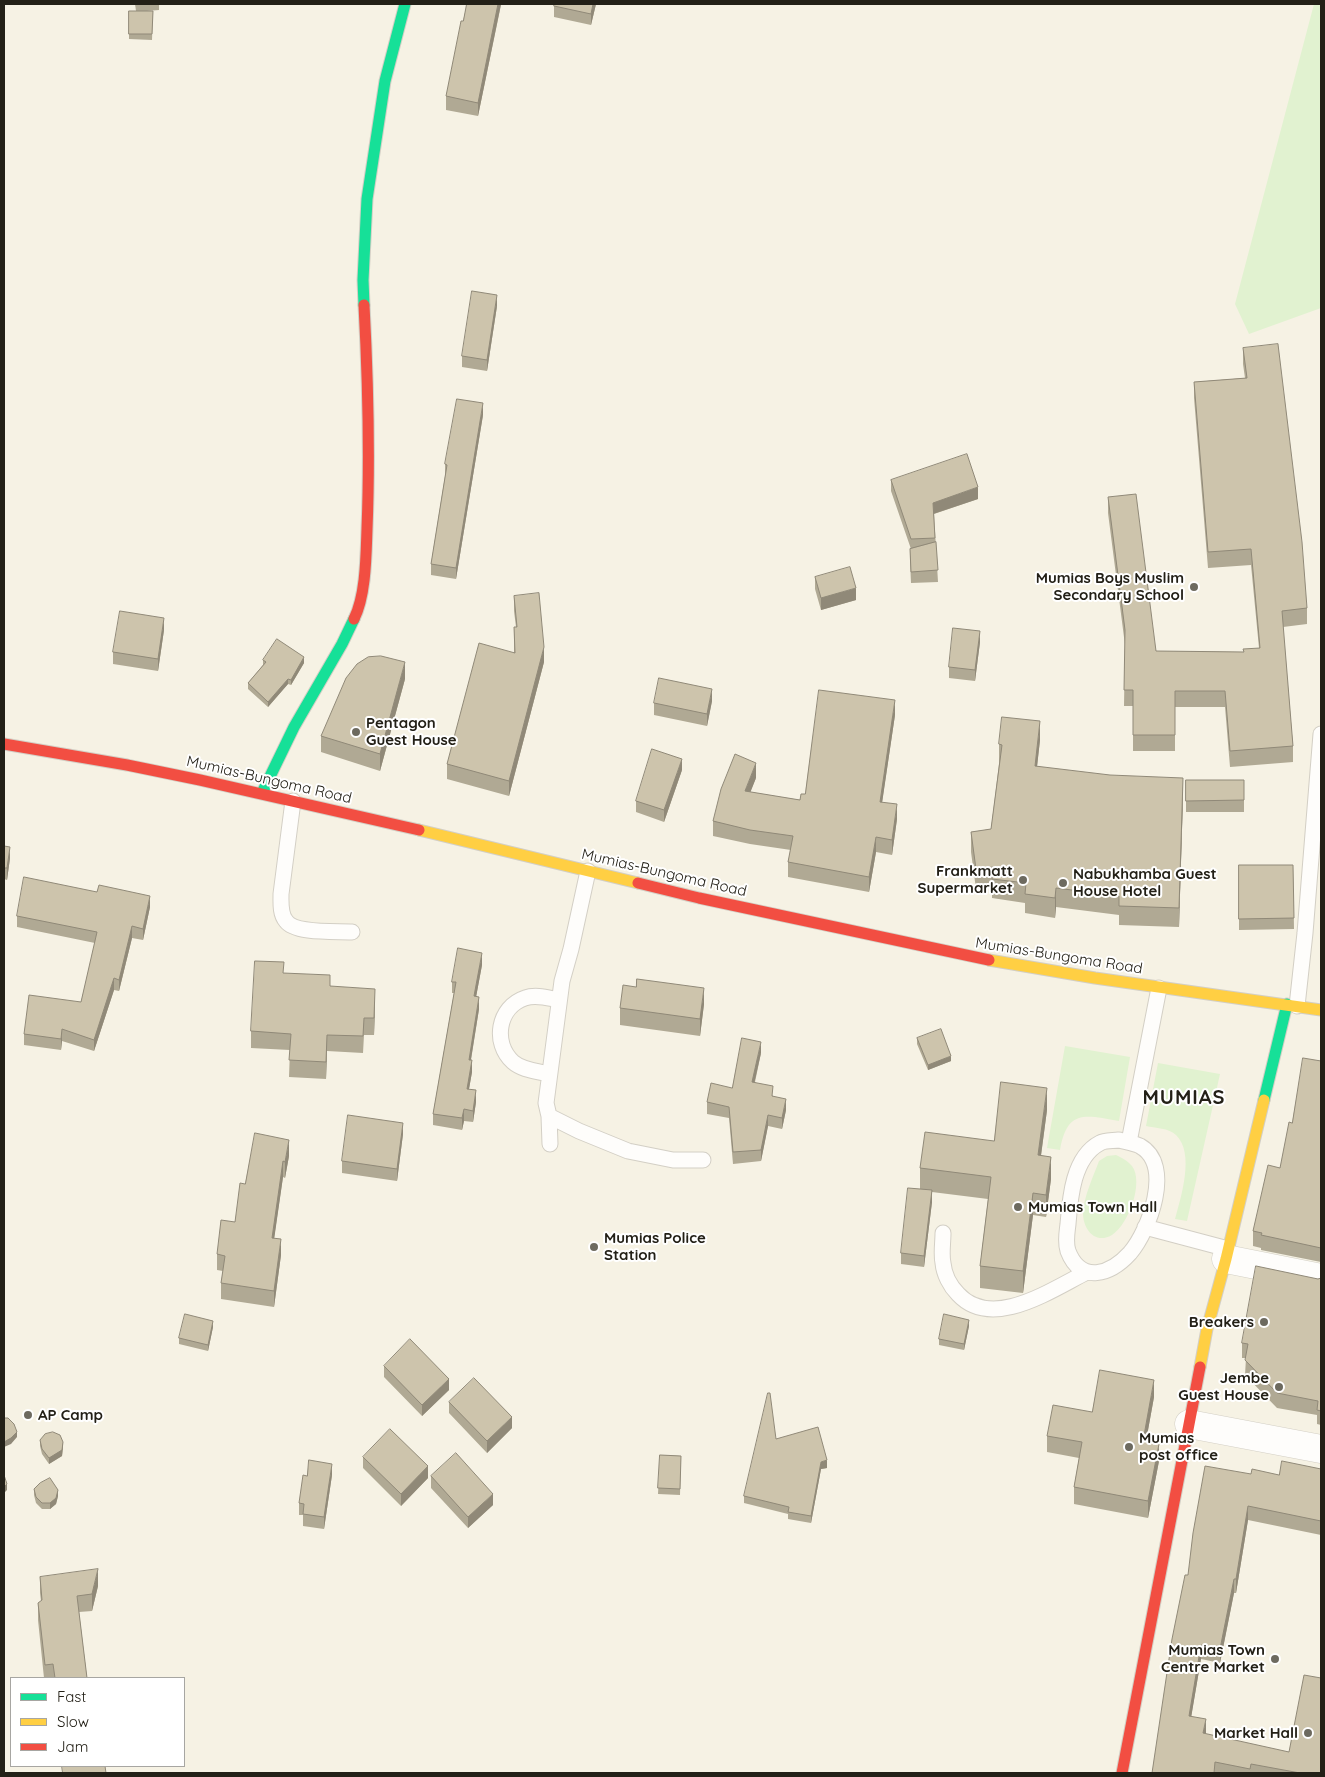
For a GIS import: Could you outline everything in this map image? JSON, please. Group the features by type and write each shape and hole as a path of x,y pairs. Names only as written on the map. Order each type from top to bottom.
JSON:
{"street":[{"path":"262,793 294,726 342,644 356,615 361,596 366,552 369,481 369,409 363,280 367,199 385,81 404,4"},
{"name":"Mumias-Bungoma Road","path":"4,744 127,765 262,793 698,898 973,957 1159,988 1321,1010"},
{"path":"1122,1773 1207,1329 1292,1005"},
{"path":"1227,1254 1321,1278"},
{"path":"1189,1424 1321,1449"}],"lane":[{"path":"1292,1005 1306,923 1321,734"},
{"path":"293,800 281,894 281,910 286,922 301,930 352,932"},
{"path":"550,1144 549,1116 546,1103 559,1000 588,871"},
{"path":"1129,1142 1159,988"},
{"path":"549,1074 526,1069 513,1062 503,1049 500,1032 504,1014 524,998 538,996 559,1000"},
{"path":"549,1116 628,1151 673,1160 703,1160"},
{"path":"1119,1140 1129,1142 1140,1146 1152,1157 1156,1170 1156,1197 1145,1227 1130,1253 1108,1270 1096,1274 1086,1272 1071,1257 1066,1244 1070,1197 1078,1171 1090,1151 1101,1142 1119,1140"},
{"path":"1145,1227 1227,1254"},
{"path":"943,1233 943,1264 949,1282 963,1299 985,1309 998,1310 1021,1305 1086,1272"}],"green space":[{"path":"1314,4 1321,4 1321,308 1249,334 1235,304"},
{"path":"1065,1046 1130,1057 1119,1121 1096,1117 1079,1118 1067,1127 1060,1150 1047,1148"},
{"path":"1158,1063 1220,1074 1187,1221 1175,1219 1185,1176 1185,1153 1182,1143 1170,1131 1146,1126"},
{"path":"1116,1155 1132,1166 1135,1173 1136,1182 1133,1202 1129,1213 1118,1230 1106,1238 1095,1237 1085,1225 1083,1213 1085,1200 1099,1161 1107,1156"}],"building":[{"path":"467,4 498,4 478,103 446,96 461,21 463,21"},
{"path":"555,4 593,4 591,14 554,6"},
{"path":"129,11 153,11 152,34 129,34"},
{"path":"472,291 497,295 487,360 462,356"},
{"path":"1278,344 1302,542 1307,608 1282,611 1293,746 1230,751 1225,691 1175,691 1175,735 1133,735 1133,690 1124,690 1125,630 1108,497 1136,494 1156,651 1244,652 1243,649 1260,648 1251,549 1208,552 1194,382 1247,378 1243,348"},
{"path":"457,399 483,403 456,568 431,564 447,465 445,464"},
{"path":"967,454 978,487 933,503 935,538 911,539 891,480"},
{"path":"936,542 938,570 911,572 910,549"},
{"path":"850,567 856,588 821,598 815,577"},
{"path":"539,593 544,647 509,781 447,764 479,643 515,653 514,627 517,627 514,596"},
{"path":"120,611 164,618 158,659 113,652"},
{"path":"953,628 980,631 975,670 949,667"},
{"path":"277,639 304,657 291,680 288,679 268,702 248,683 266,662 263,660"},
{"path":"381,656 405,662 380,754 321,736 346,678 357,664 368,657"},
{"path":"659,678 712,689 707,714 654,703"},
{"path":"819,690 895,700 880,802 897,804 892,840 876,837 869,877 788,862 793,836 750,830 713,821 721,789 735,754 756,763 745,791 800,800 801,794 805,794"},
{"path":"1002,717 1040,721 1035,766 1110,775 1183,778 1179,908 1119,906 1119,896 1056,888 1055,898 1025,894 1026,883 992,879 993,867 976,869 971,832 991,829 1002,745 999,744"},
{"path":"652,749 682,759 664,810 636,801"},
{"path":"1186,780 1244,780 1244,800 1186,801"},
{"path":"4,846 10,847 7,868 4,868"},
{"path":"1239,865 1293,865 1294,918 1239,919"},
{"path":"24,877 97,892 99,885 150,896 143,929 132,926 119,980 114,978 94,1040 62,1029 61,1039 24,1034 29,995 81,1002 97,932 17,916"},
{"path":"458,948 482,953 474,996 479,997 469,1060 472,1060 467,1089 476,1090 473,1111 464,1109 462,1118 433,1114 456,982 452,982"},
{"path":"255,961 284,962 283,973 330,975 330,986 375,989 374,1018 364,1018 363,1036 327,1035 326,1062 289,1060 291,1034 251,1031"},
{"path":"637,979 704,988 700,1019 620,1008 623,985 636,987"},
{"path":"941,1029 951,1056 928,1065 917,1038"},
{"path":"742,1038 761,1042 752,1082 773,1086 772,1096 786,1099 782,1118 768,1115 761,1150 733,1152 729,1107 707,1102 711,1083 732,1088"},
{"path":"1303,1058 1321,1061 1321,1248 1261,1235 1262,1233 1253,1231 1268,1165 1280,1168 1289,1122 1292,1123"},
{"name":"Mumias Town Hall","path":"1001,1082 1047,1088 1038,1155 1051,1157 1046,1195 1033,1193 1023,1271 980,1266 991,1177 920,1168 925,1132 994,1141"},
{"path":"348,1115 403,1123 397,1169 342,1161"},
{"path":"255,1133 289,1140 285,1162 283,1161 272,1238 281,1239 274,1291 221,1283 225,1256 217,1254 221,1220 235,1222 240,1183 245,1184"},
{"path":"908,1188 932,1190 924,1256 901,1253"},
{"path":"1256,1266 1318,1279 1321,1278 1321,1411 1317,1410 1318,1401 1277,1393 1245,1360 1248,1344 1242,1343"},
{"path":"185,1314 213,1321 208,1345 179,1338"},
{"path":"944,1314 969,1320 964,1344 939,1339"},
{"path":"410,1339 449,1379 422,1405 384,1366"},
{"path":"1100,1370 1154,1380 1143,1441 1159,1444 1148,1501 1074,1487 1082,1442 1047,1436 1053,1405 1092,1412"},
{"path":"474,1378 512,1417 487,1441 449,1402"},
{"path":"768,1393 770,1393 776,1439 818,1427 827,1460 821,1462 811,1516 788,1512 789,1507 744,1496"},
{"path":"4,1418 8,1418 14,1424 17,1432 4,1442"},
{"path":"390,1429 428,1466 401,1494 363,1457"},
{"path":"53,1432 60,1435 63,1442 62,1450 49,1458 42,1449 40,1440 45,1434"},
{"path":"456,1453 493,1494 468,1517 431,1476"},
{"path":"660,1455 681,1456 680,1489 658,1488"},
{"path":"309,1460 332,1464 324,1517 303,1514 304,1504 299,1503 303,1475 307,1476"},
{"path":"1282,1461 1321,1469 1321,1521 1248,1506 1236,1579 1234,1579 1220,1649 1201,1645 1189,1716 1206,1719 1203,1733 1289,1752 1304,1675 1321,1678 1321,1773 1300,1773 1251,1764 1250,1769 1215,1762 1214,1773 1152,1773 1172,1639 1185,1575 1188,1575 1193,1533 1205,1466 1251,1474 1252,1469 1279,1475"},
{"path":"4,1475 7,1484 4,1487"},
{"path":"50,1478 58,1490 56,1498 50,1503 42,1503 36,1497 34,1489 40,1483"},
{"path":"98,1569 92,1594 77,1596 87,1677 55,1677 53,1664 45,1665 38,1603 42,1600 40,1577"},
{"path":"62,1767 105,1767 106,1773 63,1773"}],"traffic: fast":[{"path":"364,305 363,280 367,199 385,81 405,4"},
{"path":"262,793 294,727 342,644 354,619"},
{"path":"1264,1100 1287,1004"}],"traffic: slow":[{"path":"419,830 638,883"},
{"path":"989,960 1095,978 1321,1010"},
{"path":"1200,1367 1207,1329 1226,1259 1264,1100"}],"traffic: jam":[{"path":"354,619 361,599 365,575 368,501 367,361 364,305"},
{"path":"4,744 127,765 200,780 419,830"},
{"path":"638,883 699,898 989,960"},
{"path":"1122,1773 1200,1367"}],"place":[{"name":"Mumias Boys Muslim Secondary School","path":"1194,587"},
{"name":"Pentagon Guest House","path":"356,732"},
{"name":"Frankmatt Supermarket","path":"1023,880"},
{"name":"Nabukhamba Guest House Hotel","path":"1063,883"},
{"name":"Mumias Town Hall","path":"1018,1207"},
{"name":"Mumias Police Station","path":"594,1247"},
{"name":"Breakers","path":"1264,1322"},
{"name":"Jembe Guest House","path":"1279,1387"},
{"name":"AP Camp","path":"28,1415"},
{"name":"Mumias post office","path":"1129,1447"},
{"name":"Mumias Town Centre Market","path":"1275,1659"},
{"name":"Market Hall","path":"1308,1733"}],"district":[{"name":"MUMIAS","path":"1184,1098"}]}
